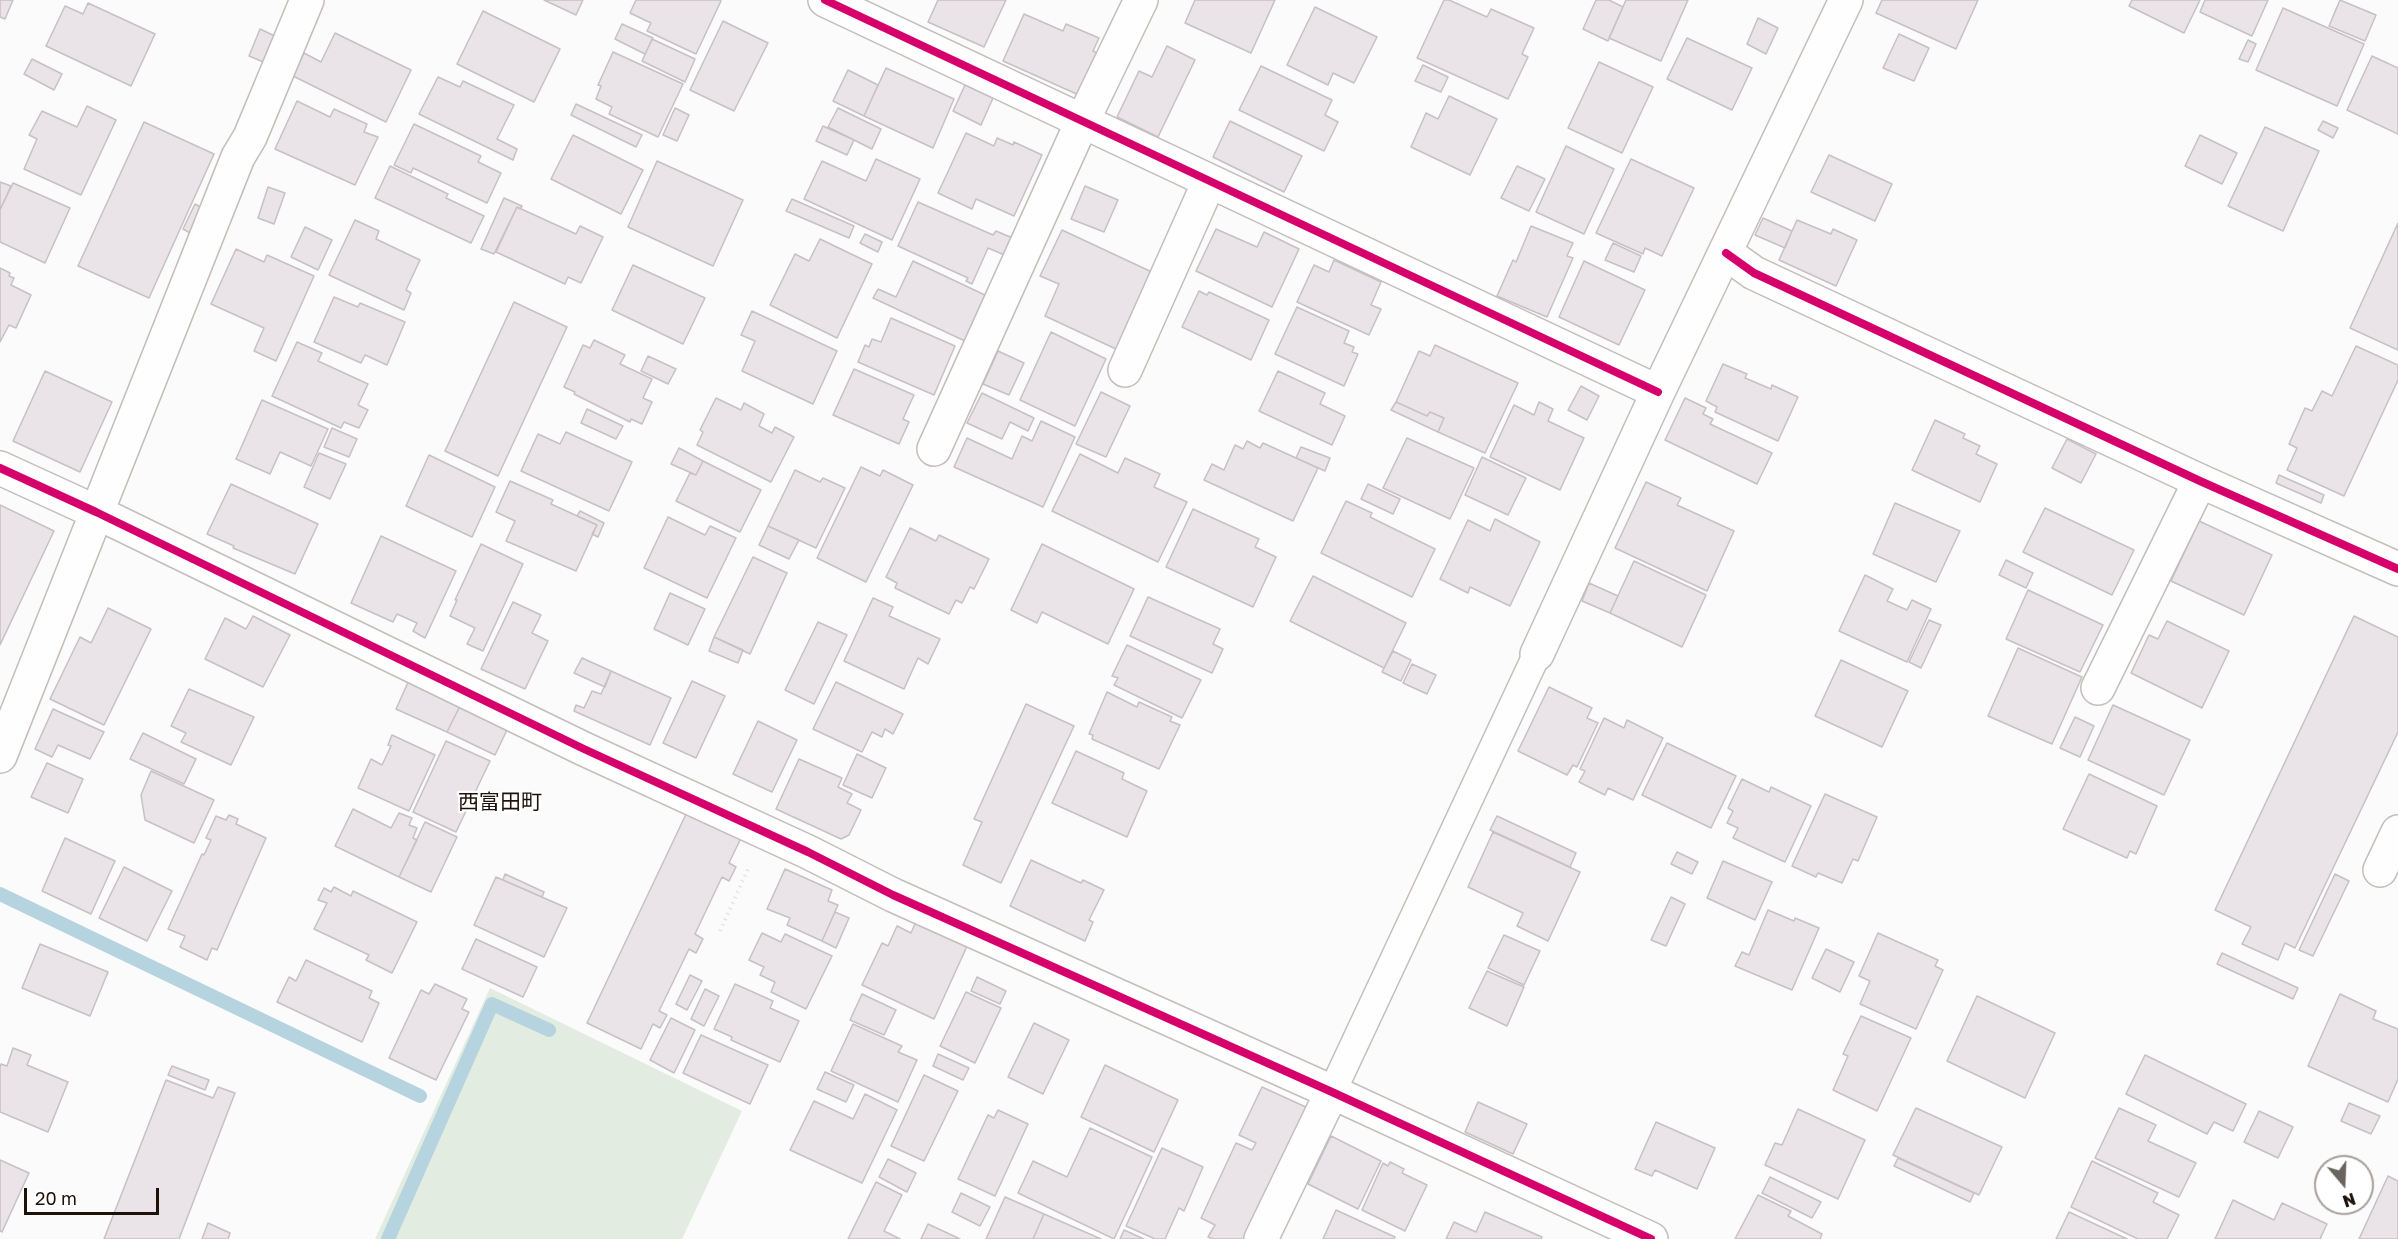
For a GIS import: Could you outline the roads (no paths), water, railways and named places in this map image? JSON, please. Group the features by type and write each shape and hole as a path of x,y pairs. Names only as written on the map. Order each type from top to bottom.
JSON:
{"street":[{"path":"0,756 237,157 250,137 307,0"},
{"path":"825,0 1658,392"},
{"path":"934,449 1082,122 1140,0"},
{"path":"1537,654 1658,392 1846,0"},
{"path":"1125,369 1209,182"},
{"path":"1726,253 1754,273 2200,481 2398,569"},
{"path":"0,468 894,895 1332,1092 1651,1239"},
{"path":"2098,688 2200,481"},
{"path":"2380,870 2398,832"},
{"path":"1261,1239 1332,1092"}],"lane":[{"path":"1332,1092 1537,654"}],"waterway":[{"path":"0,894 420,1096"},
{"path":"388,1239 492,1004 549,1030"}],"district":[{"name":"西富田町","path":"500,802"}]}
